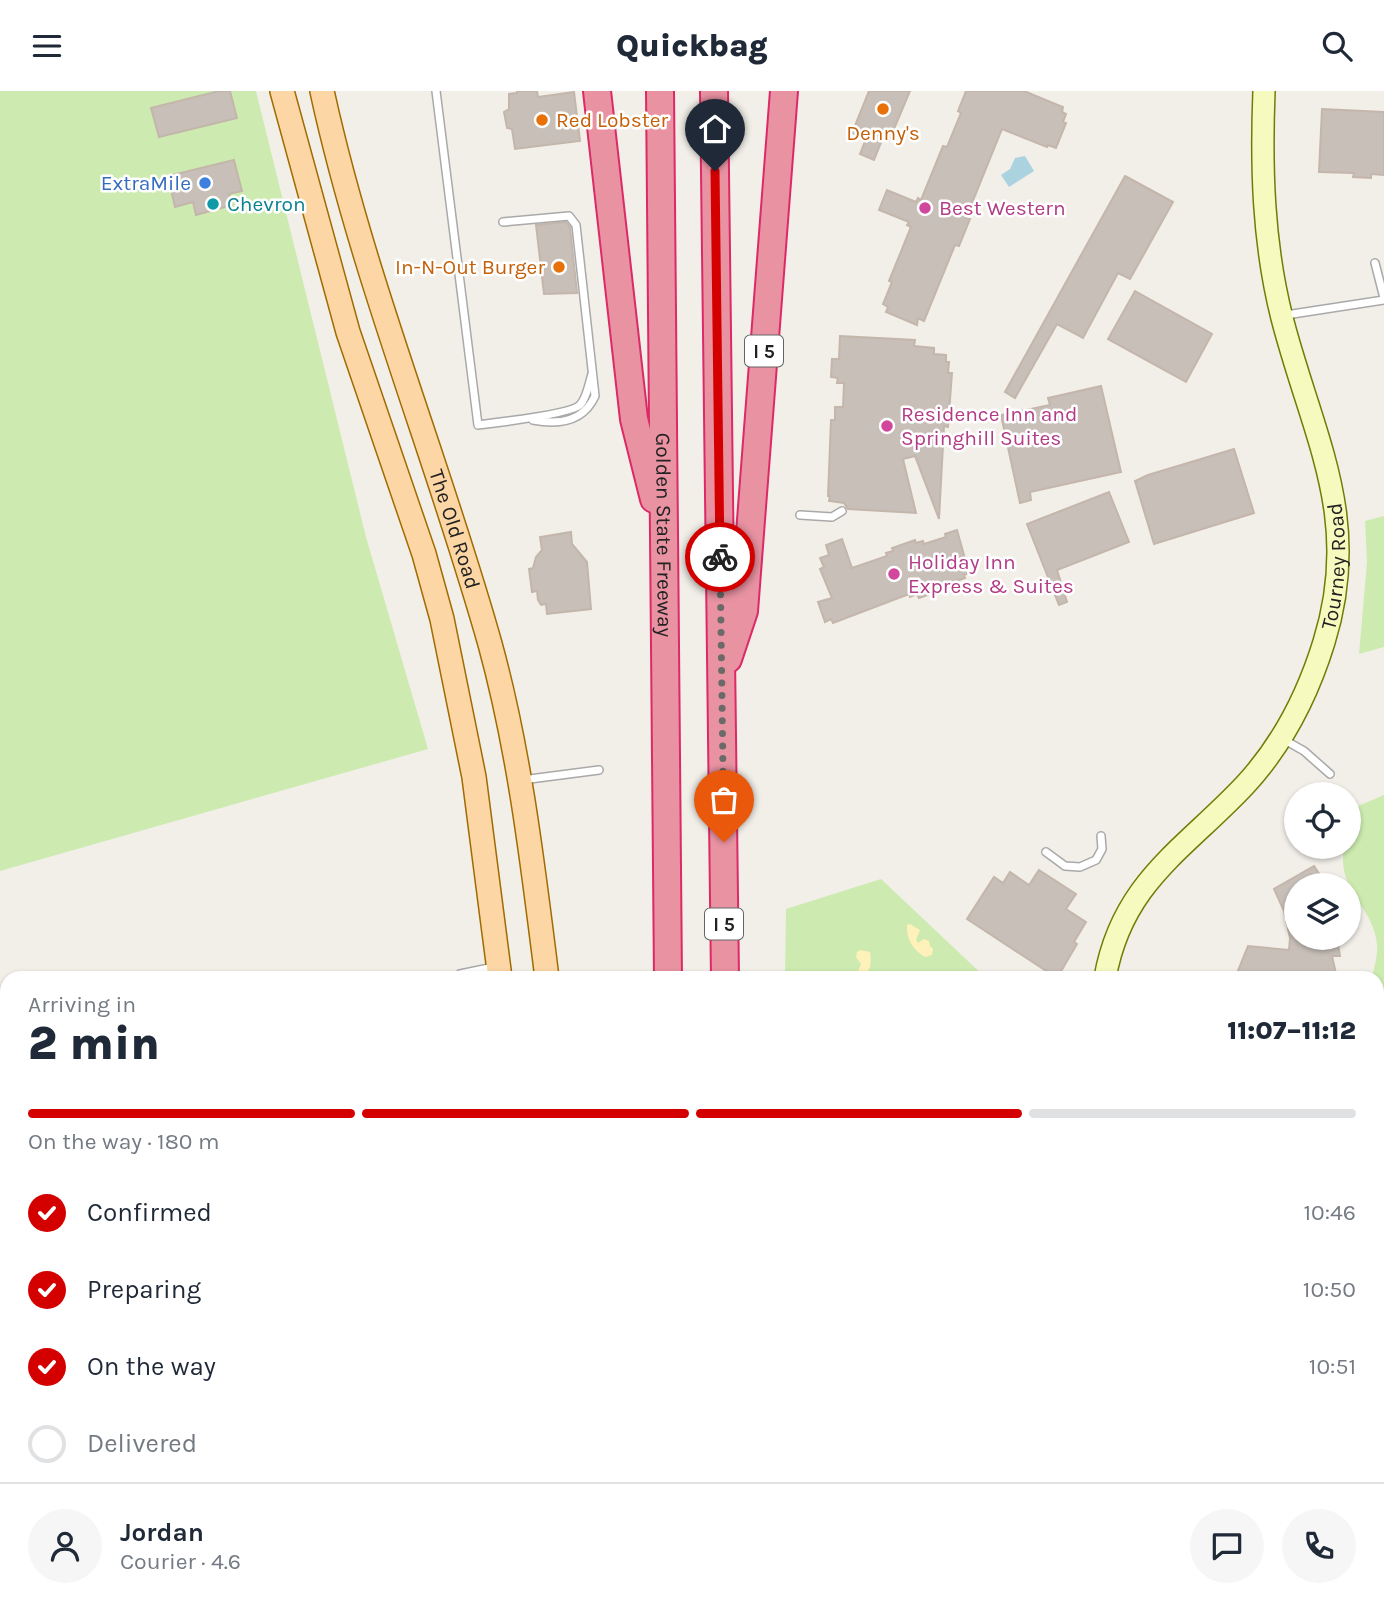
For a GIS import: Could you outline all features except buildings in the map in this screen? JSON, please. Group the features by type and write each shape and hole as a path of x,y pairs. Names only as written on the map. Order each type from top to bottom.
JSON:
{"highway":[{"path":"597,91 634,419 665,541"},
{"name":"Golden State Freeway","path":"660,91 668,971"},
{"name":"I 5","path":"714,91 725,971"},
{"name":"I 5","path":"721,680 744,611 785,91"}],"main road":[{"name":"The Old Road","path":"282,91 348,332 424,554 442,619 474,777 499,971"},
{"name":"The Old Road","path":"322,91 374,278 490,646 529,835 546,971"}],"street":[{"name":"Tourney Road","path":"1107,971 1114,943 1138,893 1188,838 1245,785 1281,738 1308,687 1335,601 1340,554 1337,512 1328,467 1281,316 1265,218 1262,145 1264,91"}],"lane":[{"path":"436,91 478,425 529,419 548,423 576,418 584,414 595,396 576,225 569,216 503,222"},
{"path":"1281,316 1384,299 1375,263"},
{"path":"800,515 832,517 842,511"},
{"path":"1281,738 1304,751 1330,774"},
{"path":"518,780 599,770"},
{"path":"1046,852 1065,866 1080,867 1096,860 1102,849 1101,836"}],"green space":[{"path":"0,91 256,91 366,537 428,749 0,871"},
{"path":"1384,516 1384,647 1359,654 1367,562 1365,521"},
{"path":"1384,795 1384,971 1373,971 1377,945 1374,931 1361,906 1361,873 1345,873 1343,859 1361,859 1361,805"},
{"path":"881,879 979,971 785,971 786,909"}],"sand":[{"path":"907,925 920,930 916,940 918,943 924,939 929,941 933,949 932,955 925,957 914,947 908,935"},
{"path":"857,952 870,952 868,971 858,971 861,964 856,957"}],"water":[{"path":"1025,156 1034,171 1009,187 1001,175 1010,169 1015,158"}],"way so far":[{"path":"720,557 724,842"}],"place":[{"name":"Denny's","path":"883,109"},
{"name":"Red Lobster","path":"542,120"},
{"name":"ExtraMile","path":"205,183"},
{"name":"Chevron","path":"213,204"},
{"name":"Best Western","path":"925,208"},
{"name":"In-N-Out Burger","path":"559,267"},
{"name":"Residence Inn and Springhill Suites","path":"887,426"},
{"name":"Holiday Inn Express & Suites","path":"894,574"}],"route":[{"path":"715,171 720,557"}]}
